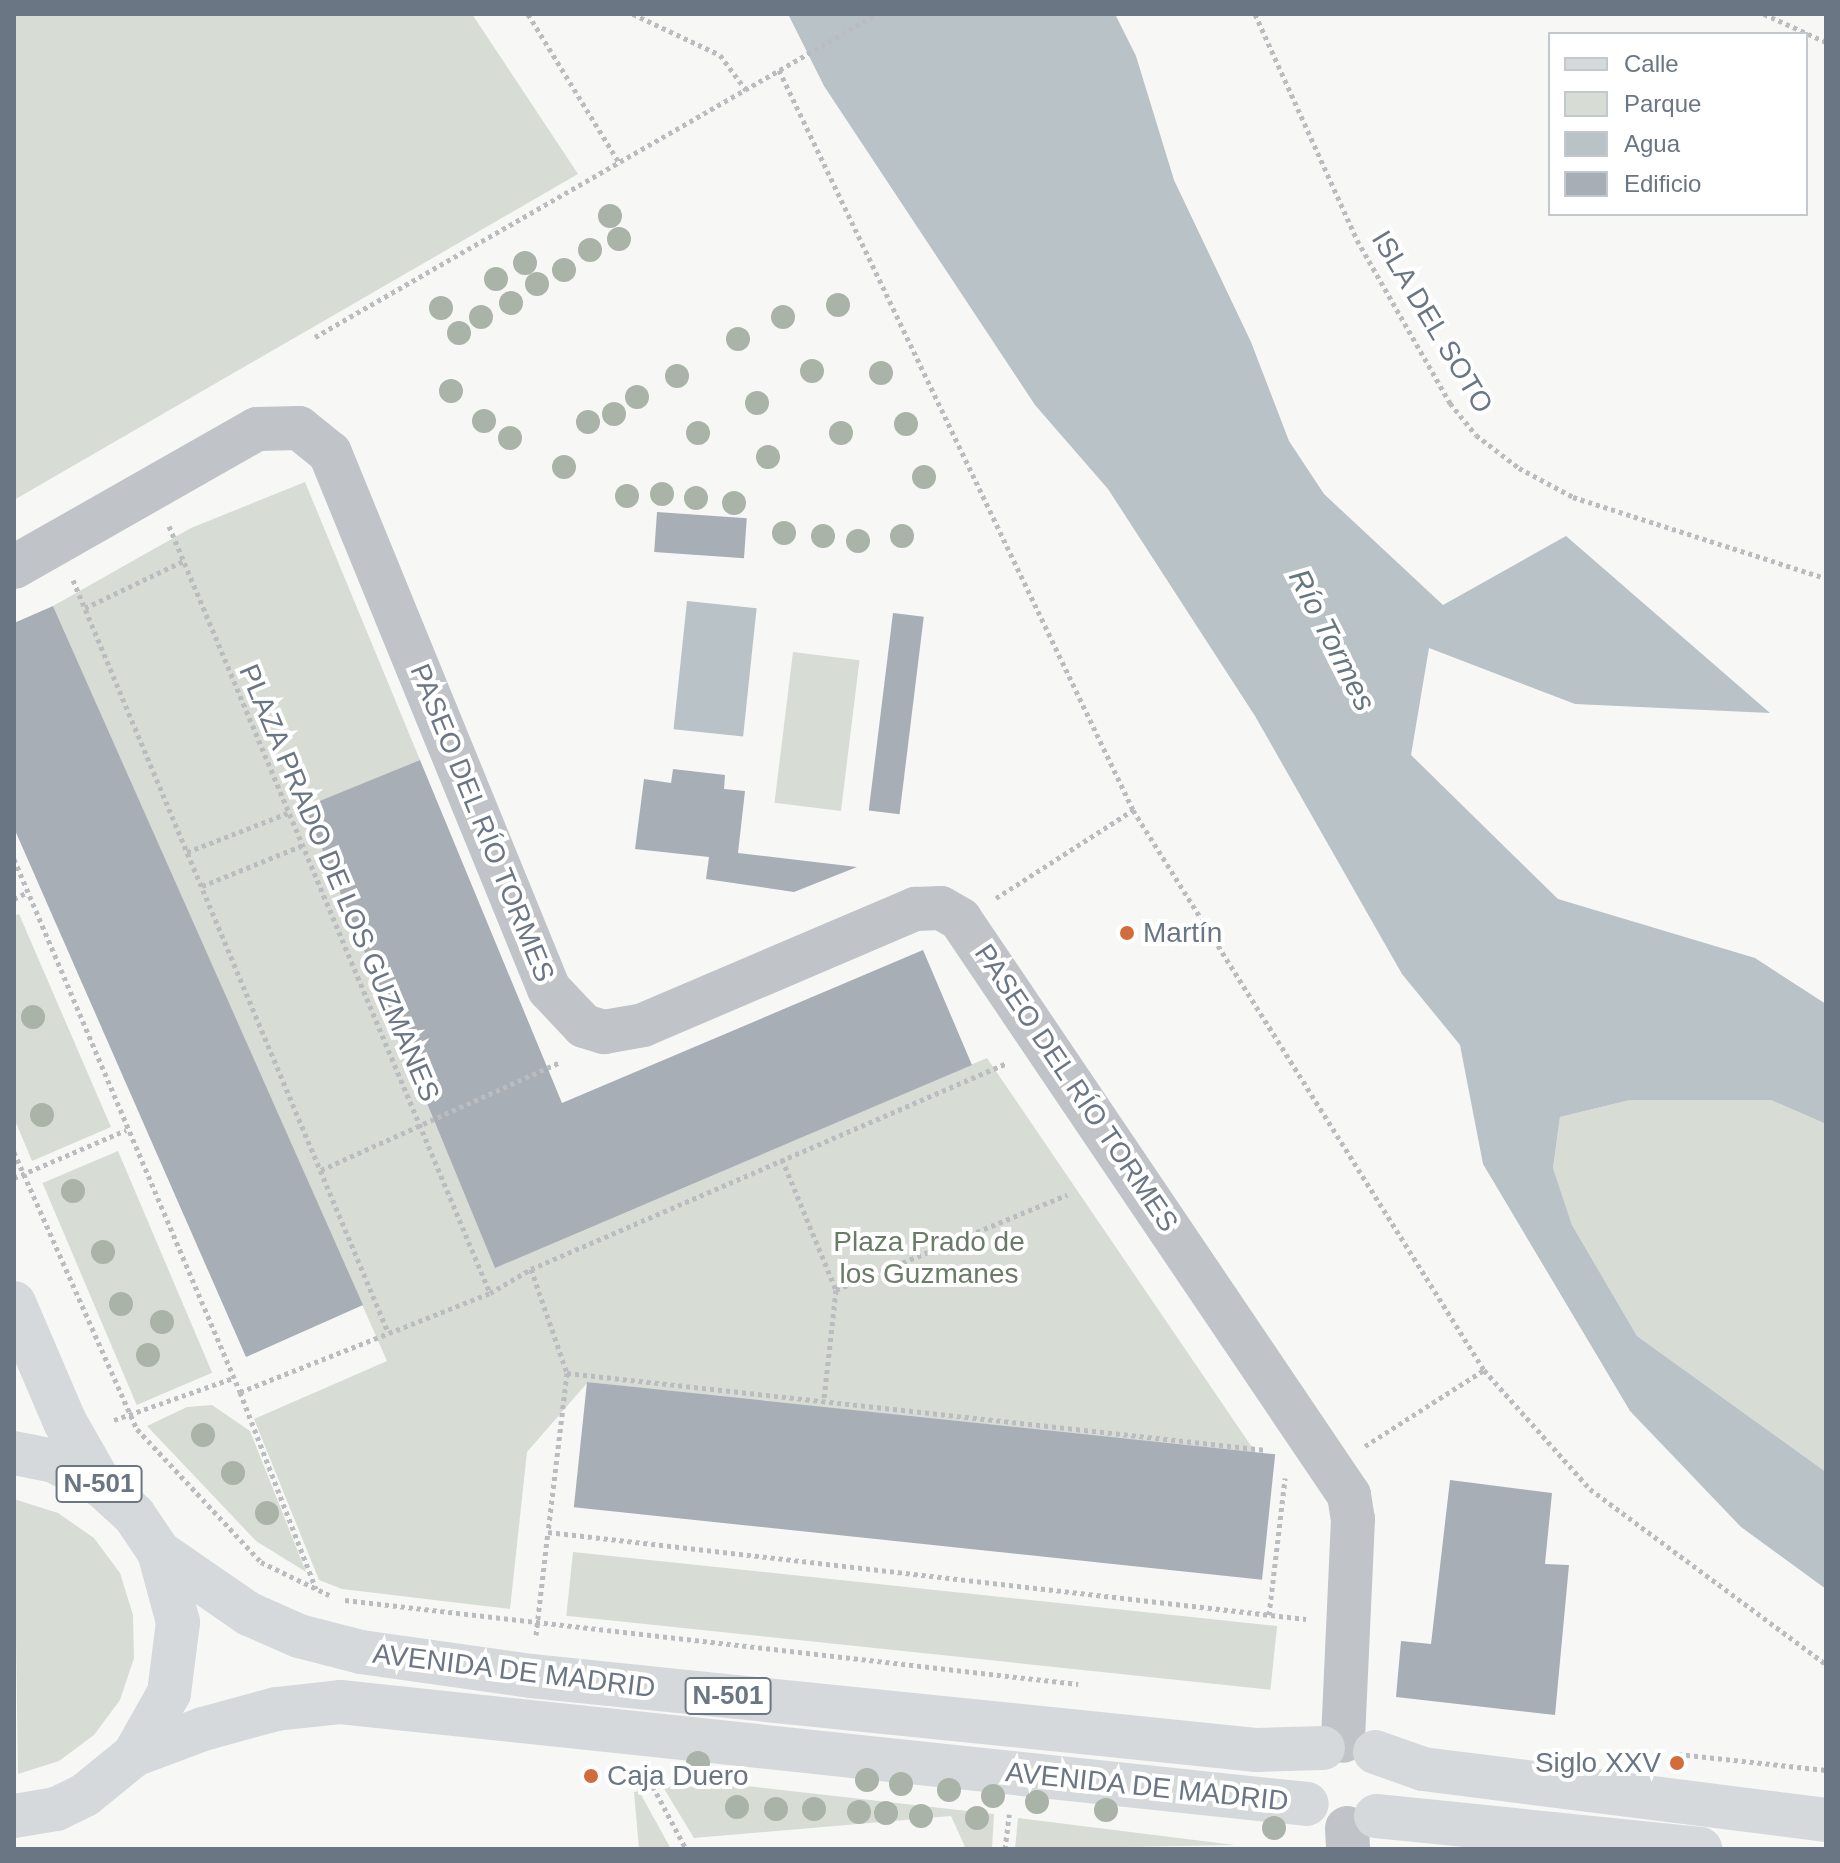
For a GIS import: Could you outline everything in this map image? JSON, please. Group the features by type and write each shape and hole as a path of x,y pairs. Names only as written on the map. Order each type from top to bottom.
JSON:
{"main road":[{"path":"14,1303 65,1422 101,1485"},
{"name":"N-501","path":"14,1453 54,1461 101,1485 134,1515 159,1552 176,1610 177,1658 164,1704 134,1755 85,1795 18,1821"},
{"name":"AVENIDA DE MADRID","path":"159,1552 249,1614 299,1636 361,1652 531,1676 1257,1750 1347,1747 1423,1769 1826,1820"},
{"name":"AVENIDA DE MADRID","path":"134,1755 203,1729 276,1709 340,1702 1307,1804"},
{"path":"1307,1804 1304,1773 1347,1747 1390,1784 1357,1831"},
{"name":"N-501","path":"1307,1804 1324,1822 1357,1831 1700,1849"}],"street":[{"name":"PASEO DEL RÍO TORMES","path":"14,567 257,429 299,428 330,453 549,989 584,1026 604,1032 643,1025 915,909 941,908 960,919 1049,1046 1349,1495 1353,1519 1346,1625 1347,1747"}],"path":[{"path":"528,14 620,164"},
{"path":"633,14 639,21 720,55 746,90"},
{"path":"315,337 877,14"},
{"name":"ISLA DEL SOTO","path":"1255,14 1357,240 1450,403 1476,435 1519,468 1573,497 1826,578"},
{"path":"1764,14 1804,32"},
{"path":"779,70 1133,810 1484,1370 1590,1489 1826,1664"},
{"name":"PLAZA PRADO DE LOS GUZMANES","path":"153,489 490,1293"},
{"path":"85,608 183,561"},
{"path":"73,580 388,1332"},
{"path":"983,906 1133,810"},
{"path":"187,852 288,813"},
{"path":"202,886 301,846"},
{"path":"14,859 126,1130 240,1392 316,1590 314,1598"},
{"path":"14,899 28,892"},
{"path":"321,1170 557,1064 604,1032"},
{"path":"240,1392 490,1293 531,1269 1049,1046"},
{"path":"14,1178 126,1130"},
{"path":"14,1152 131,1415 147,1440 261,1562 316,1590 336,1599 1087,1685"},
{"path":"782,1159 836,1290 824,1399"},
{"path":"836,1290 1067,1195"},
{"path":"531,1269 567,1373 531,1676"},
{"path":"567,1373 1319,1449 1484,1370"},
{"path":"114,1420 233,1378"},
{"path":"1269,1615 1319,1449"},
{"path":"548,1532 1346,1625"},
{"path":"648,1778 686,1849"},
{"path":"1005,1849 1010,1808"}],"green space":[{"path":"14,14 472,14 578,174 14,500"},
{"name":"Plaza Prado de los Guzmanes","path":"305,482 420,760 306,807 495,1267 987,1058 1260,1459 588,1382 527,1452 510,1609 342,1589 319,1580 254,1419 387,1361 53,606 191,528"},
{"path":"793,652 860,660 841,811 774,803"},
{"path":"19,914 111,1127 32,1161 14,1118 14,916"},
{"path":"1630,1100 1771,1100 1826,1124 1826,1472 1637,1336 1572,1225 1553,1168 1560,1117"},
{"path":"118,1151 212,1373 137,1405 43,1183"},
{"path":"212,1405 250,1431 306,1572 256,1541 147,1426 187,1407"},
{"path":"14,1499 58,1513 94,1538 120,1573 133,1615 134,1658 120,1700 94,1735 59,1761 18,1774"},
{"path":"573,1552 1277,1626 1270,1690 566,1616"},
{"path":"746,1786 994,1814 992,1849 965,1847 951,1816 694,1838 663,1787"},
{"path":"639,1791 671,1849 639,1849 634,1792"},
{"path":"1018,1818 1235,1845 1015,1849"}],"water":[{"name":"Río Tormes","path":"788,14 1115,14 1136,56 1174,180 1251,342 1289,441 1324,494 1443,605 1566,536 1770,713 1575,704 1429,648 1411,755 1558,899 1755,958 1826,1004 1826,1124 1771,1100 1630,1100 1560,1117 1553,1168 1572,1225 1637,1336 1826,1472 1826,1589 1741,1527 1630,1411 1483,1164 1460,1045 1402,974 1255,716 1108,489 1035,405 824,86"},
{"path":"687,601 757,608 743,737 674,729"}],"building":[{"path":"657,512 747,518 744,558 654,552"},
{"path":"53,606 363,1305 246,1357 14,828 14,623"},
{"path":"893,613 924,617 900,814 869,811"},
{"path":"420,760 562,1103 923,950 972,1065 495,1268 305,807"},
{"path":"673,769 725,775 724,789 745,791 738,853 857,867 794,892 706,879 709,857 635,849 644,779 671,783"},
{"path":"587,1382 1275,1454 1262,1580 574,1507"},
{"path":"1450,1480 1552,1493 1545,1564 1569,1565 1555,1715 1396,1697 1401,1641 1431,1644"}],"place":[{"name":"Martín","path":"1127,933"},
{"name":"Siglo XXV","path":"1677,1763"},
{"name":"Caja Duero","path":"591,1776"}]}
